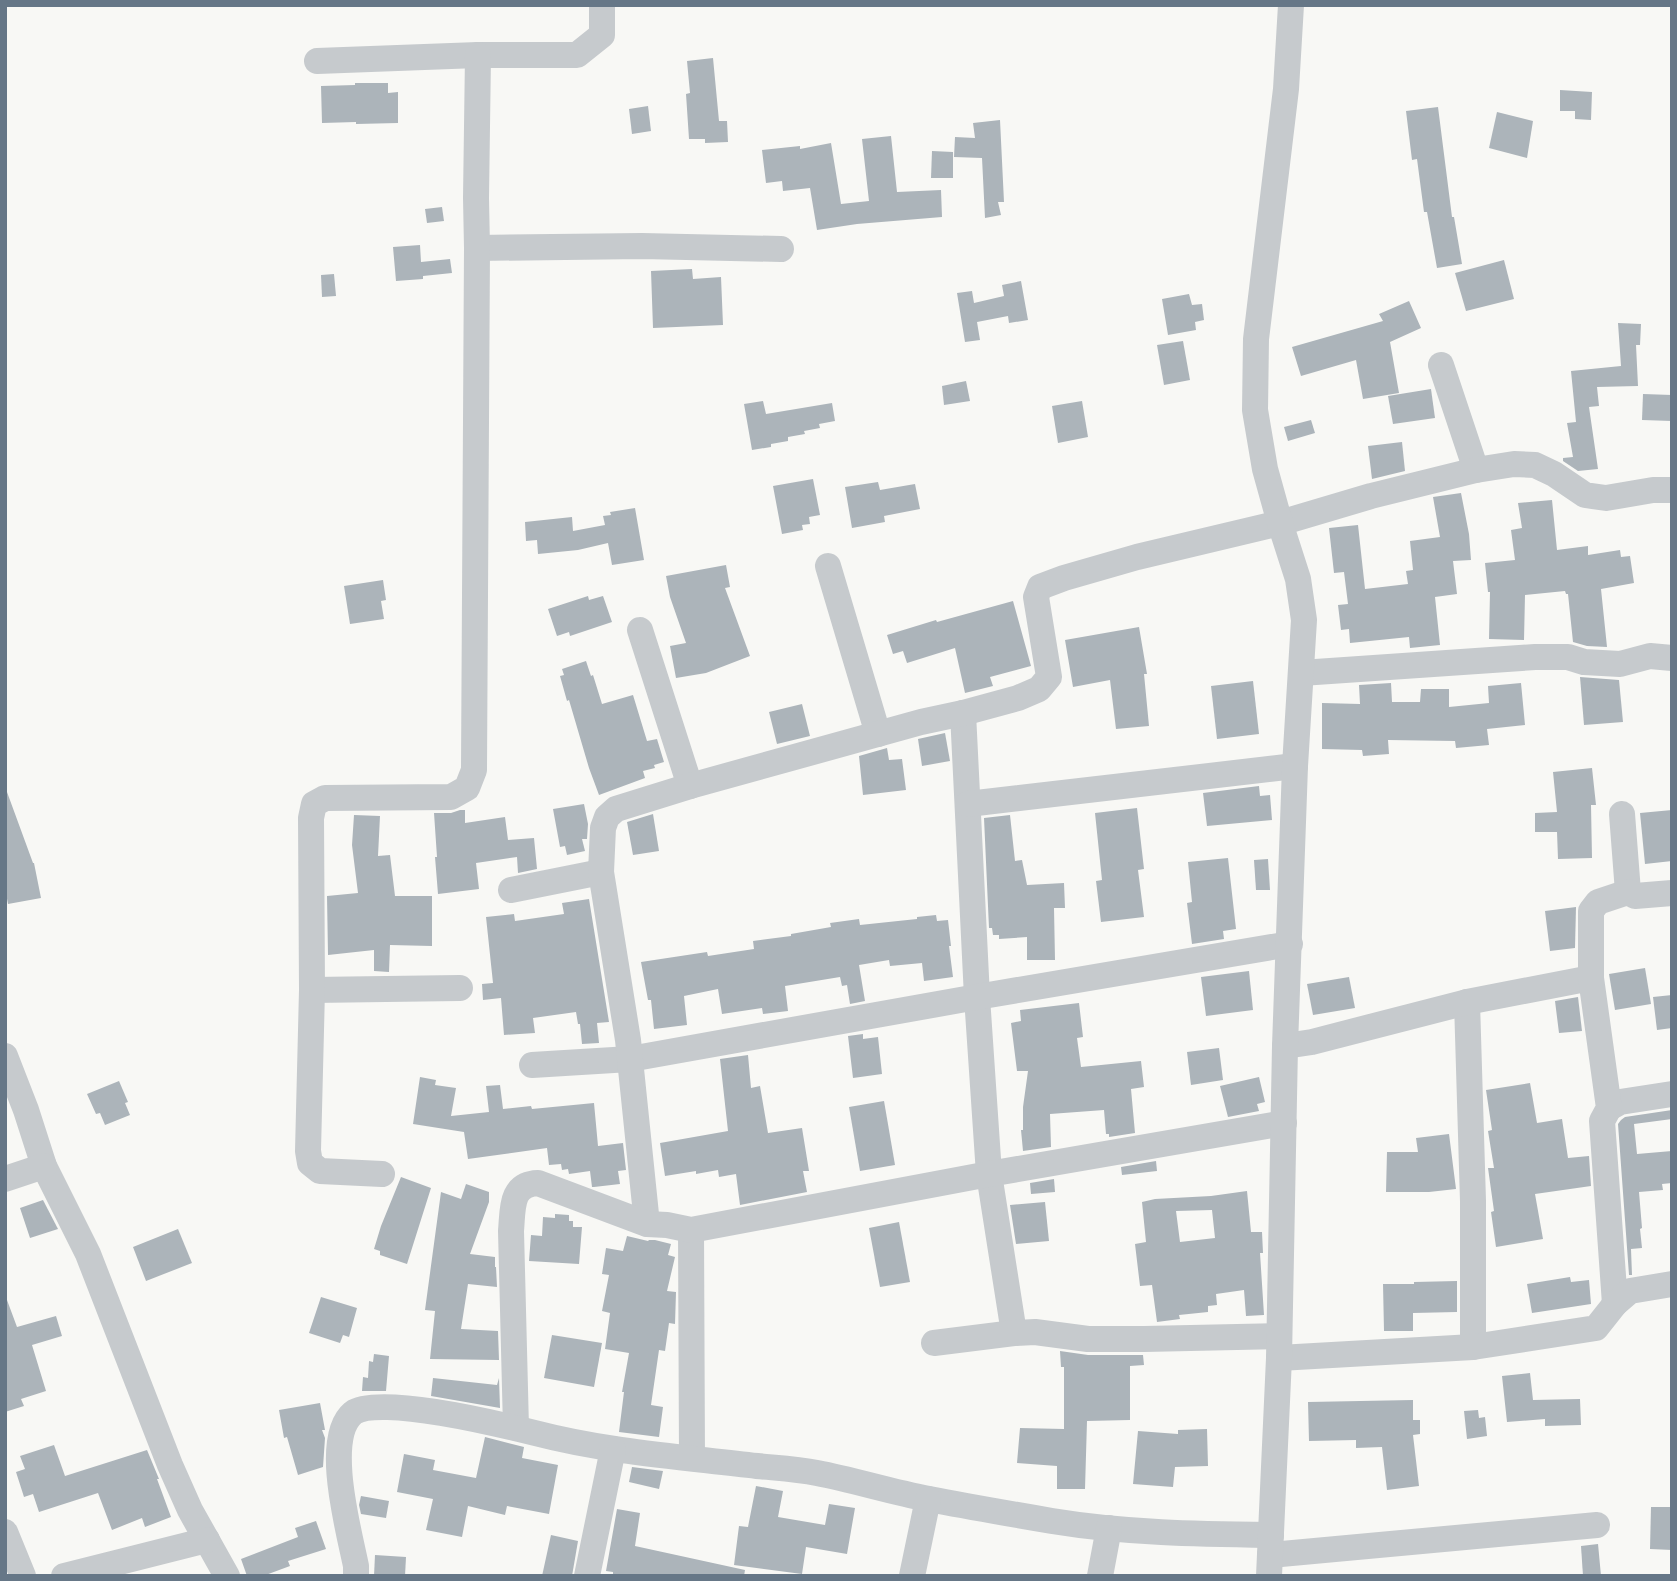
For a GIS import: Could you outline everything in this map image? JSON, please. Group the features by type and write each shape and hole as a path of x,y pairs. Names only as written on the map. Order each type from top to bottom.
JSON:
{"street":[{"path":"317,61 478,55 578,55 602,35 602,5"},
{"path":"1270,1555 1279,1347 1285,1046 1295,766 1304,620 1298,579 1265,469 1255,410 1256,339 1286,89 1291,5"},
{"path":"382,1174 320,1171 310,1163 311,818 314,804 325,798 451,797 467,788 474,770 478,55"},
{"path":"477,248 642,246 781,249"},
{"path":"1441,365 1476,470"},
{"path":"647,1224 630,1059 601,872 603,828 607,817 616,809 921,722 1018,698 1039,689 1049,677 1037,597 1040,587 1064,578 1137,557 1280,523 1371,496 1476,470 1514,464 1535,465 1585,495 1606,498 1653,490 1672,491"},
{"path":"828,566 878,734"},
{"path":"640,630 690,786"},
{"path":"1301,673 1535,657 1567,657 1584,662 1620,664 1650,656 1672,658"},
{"path":"963,713 989,1174 1014,1332"},
{"path":"968,804 1295,766"},
{"path":"1622,814 1628,892"},
{"path":"511,890 601,872"},
{"path":"1609,1108 1591,978 1591,911 1598,902 1628,892 1635,895 1672,893"},
{"path":"532,1065 630,1059 1290,944"},
{"path":"1285,1046 1312,1042 1467,1002 1591,978"},
{"path":"312,990 460,988"},
{"path":"1467,1002 1473,1201 1473,1347"},
{"path":"5,1056 44,1166 88,1254 170,1465 190,1510 227,1576"},
{"path":"1615,1304 1602,1121 1609,1108 1620,1102 1672,1094"},
{"path":"516,1428 511,1231 514,1200 519,1189 528,1183 538,1183 647,1224 691,1230 989,1174 1284,1123"},
{"path":"5,1179 44,1166"},
{"path":"691,1230 692,1458"},
{"path":"934,1343 1014,1332 1035,1332 1088,1339 1279,1347 1473,1347 1596,1328 1615,1304 1630,1291 1672,1284"},
{"path":"356,1576 340,1480 339,1444 344,1423 356,1411 379,1407 411,1408 613,1449 816,1473 928,1499 1055,1522 1168,1533 1270,1555 1597,1525"},
{"path":"587,1576 613,1449"},
{"path":"912,1576 928,1499"},
{"path":"1100,1576 1109,1528"},
{"path":"5,1532 23,1576"},
{"path":"64,1576 206,1539"}],"building":[{"path":"713,58 719,121 727,121 728,142 705,143 705,139 689,139 686,94 690,93 687,61"},
{"path":"388,83 388,93 398,92 398,123 322,123 321,86"},
{"path":"1560,90 1592,92 1591,120 1575,119 1575,111 1560,111"},
{"path":"648,106 651,131 632,134 629,109"},
{"path":"1438,107 1452,217 1462,264 1437,268 1427,212 1424,212 1417,159 1412,160 1406,111"},
{"path":"1497,112 1533,121 1527,158 1489,148"},
{"path":"1000,120 1004,202 998,202 1001,215 985,218 982,158 954,157 955,137 975,138 973,123"},
{"path":"891,136 897,192 941,190 942,217 817,230 810,188 783,191 782,181 766,183 762,150 800,146 800,149 831,143 841,204 869,201 862,139"},
{"path":"932,151 953,152 953,178 931,178"},
{"path":"442,207 444,221 427,223 425,209"},
{"path":"420,245 421,262 450,259 452,273 396,281 393,247"},
{"path":"1504,260 1514,299 1466,311 1455,273"},
{"path":"692,269 693,279 721,277 723,325 653,328 651,271"},
{"path":"334,274 336,296 322,297 321,275"},
{"path":"1021,281 1028,320 1009,323 1008,316 977,322 980,340 965,342 957,293 972,291 974,303 1004,296 1002,285"},
{"path":"1189,294 1192,305 1202,304 1204,320 1195,322 1196,330 1168,335 1162,299"},
{"path":"1409,301 1421,328 1390,342 1399,393 1363,399 1356,360 1301,376 1292,347 1383,321 1379,314"},
{"path":"1618,323 1641,324 1640,345 1636,345 1638,386 1597,387 1599,406 1589,407 1598,469 1578,471 1563,461 1563,458 1573,457 1567,423 1576,422 1571,371 1621,366"},
{"path":"1183,341 1190,380 1164,385 1157,345"},
{"path":"966,381 970,401 944,405 942,386"},
{"path":"1431,389 1435,418 1393,424 1388,396"},
{"path":"1643,394 1672,395 1672,421 1642,420"},
{"path":"763,401 766,414 832,403 835,421 819,424 820,428 788,437 788,441 771,444 771,447 752,450 744,404"},
{"path":"1082,401 1088,437 1058,443 1052,406"},
{"path":"1311,420 1315,433 1288,441 1284,427"},
{"path":"1402,442 1405,471 1372,479 1368,446"},
{"path":"813,479 820,515 809,517 810,524 802,525 803,530 782,534 773,486"},
{"path":"878,482 880,490 915,484 920,509 884,516 885,522 852,528 845,487"},
{"path":"1461,493 1471,560 1453,561 1457,594 1435,597 1440,645 1410,648 1409,637 1350,643 1349,629 1341,630 1338,605 1348,604 1344,572 1334,573 1329,528 1358,525 1365,589 1408,584 1406,571 1413,570 1410,541 1440,537 1433,497"},
{"path":"1552,500 1557,550 1588,546 1588,555 1620,550 1621,557 1630,556 1634,583 1601,589 1607,647 1573,642 1568,594 1565,591 1525,595 1524,640 1489,639 1490,592 1485,563 1515,560 1511,530 1522,528 1518,503"},
{"path":"635,508 644,560 612,565 608,543 578,550 538,554 537,540 526,541 525,522 572,517 573,531 605,525 603,516 611,515 610,512"},
{"path":"726,565 730,587 725,588 750,656 706,673 676,678 670,646 686,643 670,597 666,576"},
{"path":"383,580 386,600 381,601 384,619 350,624 344,586"},
{"path":"588,596 589,600 603,596 612,622 570,636 569,632 557,636 548,609"},
{"path":"1013,601 1031,666 990,677 993,686 965,693 955,648 907,663 903,651 893,654 887,635"},
{"path":"1139,627 1147,674 1144,674 1149,726 1116,729 1110,680 1073,687 1065,640"},
{"path":"586,661 602,704 633,695 647,741 657,739 664,762 643,771 645,778 599,795 560,676 564,675 562,669"},
{"path":"1580,677 1619,680 1623,722 1584,725"},
{"path":"1253,681 1259,734 1217,739 1211,686"},
{"path":"1391,683 1392,702 1420,702 1421,689 1449,689 1449,707 1489,703 1488,686 1521,683 1525,725 1487,729 1489,745 1456,748 1455,741 1388,740 1389,754 1363,756 1362,750 1322,749 1322,703 1360,704 1359,685"},
{"path":"802,704 810,736 777,744 769,712"},
{"path":"945,733 950,761 922,766 918,739"},
{"path":"887,748 889,760 902,759 906,790 863,795 859,756"},
{"path":"1592,768 1596,805 1591,805 1592,858 1558,859 1557,832 1535,832 1535,813 1557,812 1553,772"},
{"path":"1259,786 1260,796 1270,795 1272,820 1207,826 1203,793"},
{"path":"5,792 34,863 41,898 8,904 5,888"},
{"path":"584,804 588,824 587,839 582,839 585,851 567,855 565,846 560,847 553,809"},
{"path":"1137,808 1144,869 1138,870 1144,917 1101,922 1096,881 1102,880 1095,813"},
{"path":"465,810 465,823 505,817 508,840 534,838 537,869 518,873 517,857 476,863 479,889 438,894 434,813"},
{"path":"1672,810 1672,861 1645,864 1640,813"},
{"path":"653,814 659,851 633,855 627,822"},
{"path":"354,815 380,816 378,856 390,855 395,896 432,896 432,946 390,945 389,972 374,971 374,950 328,955 327,896 358,893 352,845"},
{"path":"1010,815 1015,861 1022,860 1027,885 1064,883 1065,908 1054,908 1055,960 1027,960 1027,937 999,939 999,935 993,935 992,928 989,928 984,818"},
{"path":"1228,858 1236,929 1223,931 1224,939 1192,944 1187,903 1192,902 1188,862"},
{"path":"1268,859 1270,890 1256,890 1254,860"},
{"path":"589,899 609,1022 597,1023 599,1043 582,1044 576,1012 533,1018 535,1033 504,1035 501,998 483,1000 482,984 493,983 486,917 514,914 515,921 564,914 562,903"},
{"path":"1576,907 1575,948 1550,951 1545,911"},
{"path":"936,915 937,921 948,920 953,977 924,981 922,963 890,966 889,960 859,965 865,1001 850,1004 847,985 842,986 840,977 785,986 788,1011 763,1014 762,1008 722,1014 718,989 684,996 687,1025 654,1029 651,1000 648,1000 641,962 707,952 708,956 754,949 753,941 831,927 830,923 859,919 860,925"},
{"path":"1645,968 1651,1004 1615,1010 1609,974"},
{"path":"1249,971 1253,1010 1206,1016 1201,977"},
{"path":"1349,977 1355,1008 1313,1015 1307,984"},
{"path":"1672,995 1672,1028 1657,1030 1653,997"},
{"path":"1578,997 1582,1031 1559,1033 1555,1001"},
{"path":"1079,1003 1083,1037 1077,1038 1081,1067 1141,1061 1144,1087 1131,1089 1135,1133 1109,1137 1109,1134 1106,1134 1104,1110 1050,1114 1051,1147 1023,1151 1021,1130 1028,1071 1017,1071 1011,1023 1021,1021 1020,1010"},
{"path":"863,1034 863,1039 878,1037 882,1074 853,1078 848,1036"},
{"path":"1219,1048 1223,1080 1191,1085 1187,1052"},
{"path":"748,1055 751,1088 760,1086 768,1133 802,1128 809,1171 803,1171 807,1192 740,1205 736,1174 719,1177 718,1170 665,1176 660,1143 728,1131 720,1059"},
{"path":"420,1077 436,1080 435,1085 456,1088 451,1116 489,1112 486,1086 500,1085 503,1109 594,1103 598,1146 623,1143 626,1170 618,1171 620,1184 592,1187 590,1171 569,1174 568,1169 562,1170 561,1164 549,1165 547,1148 468,1159 464,1132 413,1124"},
{"path":"1259,1077 1265,1102 1257,1104 1259,1111 1228,1117 1220,1086"},
{"path":"119,1081 130,1115 105,1125 100,1113 96,1114 87,1094"},
{"path":"1530,1083 1537,1123 1562,1119 1568,1158 1589,1156 1591,1186 1535,1194 1543,1239 1496,1247 1488,1168 1494,1168 1488,1131 1492,1130 1486,1090"},
{"path":"884,1101 895,1165 860,1171 849,1107"},
{"path":"1672,1110 1672,1119 1634,1124 1637,1154 1672,1151 1672,1183 1662,1184 1663,1190 1639,1192 1642,1248 1631,1249 1632,1275 1629,1275 1618,1124 1625,1117"},
{"path":"1449,1134 1456,1189 1386,1192 1387,1152 1418,1152 1416,1138"},
{"path":"1156,1161 1157,1171 1122,1175 1121,1167"},
{"path":"401,1177 431,1188 407,1264 380,1255 380,1251 374,1249"},
{"path":"1054,1179 1055,1192 1031,1194 1030,1183"},
{"path":"466,1184 489,1192 489,1202 470,1254 495,1257 497,1287 468,1284 461,1329 498,1331 499,1360 430,1359 435,1311 425,1310 441,1192 461,1199"},
{"path":"1247,1191 1251,1232 1262,1232 1263,1253 1260,1253 1264,1315 1246,1316 1244,1290 1216,1294 1217,1305 1208,1306 1208,1312 1179,1315 1180,1319 1157,1322 1152,1285 1140,1286 1135,1244 1146,1242 1142,1202","holes":["1212,1210 1215,1238 1180,1242 1176,1211"]},
{"path":"43,1200 58,1229 30,1238 20,1208"},
{"path":"1045,1202 1049,1241 1016,1244 1010,1205"},
{"path":"555,1214 569,1215 573,1227 582,1227 579,1264 529,1261 531,1235 542,1236 543,1217 555,1218"},
{"path":"899,1222 910,1282 880,1287 869,1228"},
{"path":"178,1229 192,1263 146,1281 133,1247"},
{"path":"627,1236 671,1244 668,1255 675,1257 667,1291 676,1292 675,1324 669,1323 665,1351 659,1350 651,1405 663,1407 659,1437 619,1432 629,1353 605,1349 610,1313 602,1311 609,1275 602,1274 606,1248 623,1251"},
{"path":"1570,1277 1571,1282 1589,1280 1591,1304 1532,1313 1527,1284"},
{"path":"1457,1281 1457,1312 1413,1313 1413,1331 1384,1331 1383,1284"},
{"path":"321,1297 357,1308 349,1337 343,1335 340,1343 309,1333"},
{"path":"5,1300 17,1327 56,1316 62,1336 32,1345 46,1391 21,1399 24,1406 5,1412"},
{"path":"552,1335 602,1343 594,1387 544,1378"},
{"path":"1060,1351 1088,1355 1143,1355 1144,1365 1130,1366 1130,1420 1087,1421 1085,1489 1057,1489 1057,1466 1017,1463 1020,1428 1064,1429 1064,1367 1061,1367"},
{"path":"374,1354 389,1356 386,1391 362,1391 363,1377 368,1378 369,1361 373,1362"},
{"path":"1530,1373 1533,1400 1580,1399 1581,1425 1545,1426 1545,1419 1507,1422 1502,1376"},
{"path":"433,1378 497,1385 499,1378 500,1408 431,1396"},
{"path":"1413,1400 1413,1420 1420,1420 1420,1434 1413,1435 1419,1486 1387,1490 1382,1447 1356,1448 1356,1440 1309,1441 1308,1402"},
{"path":"320,1403 325,1430 322,1430 325,1438 323,1467 298,1475 287,1437 284,1438 279,1410"},
{"path":"1478,1410 1479,1418 1485,1417 1487,1436 1467,1439 1464,1411"},
{"path":"1207,1429 1208,1466 1175,1467 1173,1487 1133,1484 1138,1431 1178,1434 1178,1430"},
{"path":"485,1437 524,1447 522,1458 558,1465 549,1514 507,1506 505,1515 468,1506 462,1537 426,1530 433,1499 397,1492 404,1454 435,1460 433,1470 476,1478"},
{"path":"54,1445 65,1476 147,1450 171,1517 145,1527 142,1518 112,1530 98,1493 39,1512 33,1494 24,1497 16,1472 25,1469 20,1456"},
{"path":"632,1467 663,1471 659,1489 629,1482"},
{"path":"756,1486 783,1491 778,1517 825,1525 829,1504 855,1508 847,1554 806,1547 802,1574 734,1565 739,1526 748,1527"},
{"path":"361,1496 389,1501 386,1518 361,1514"},
{"path":"1651,1507 1672,1507 1672,1550 1650,1549"},
{"path":"617,1509 640,1513 635,1546 745,1570 744,1576 613,1576 613,1572 606,1571"},
{"path":"316,1521 326,1549 288,1561 290,1566 263,1576 247,1576 241,1559 298,1537 295,1528"},
{"path":"551,1535 578,1541 572,1576 542,1576"},
{"path":"1598,1544 1601,1576 1583,1576 1581,1546"},
{"path":"375,1555 406,1557 405,1576 374,1576"}]}
